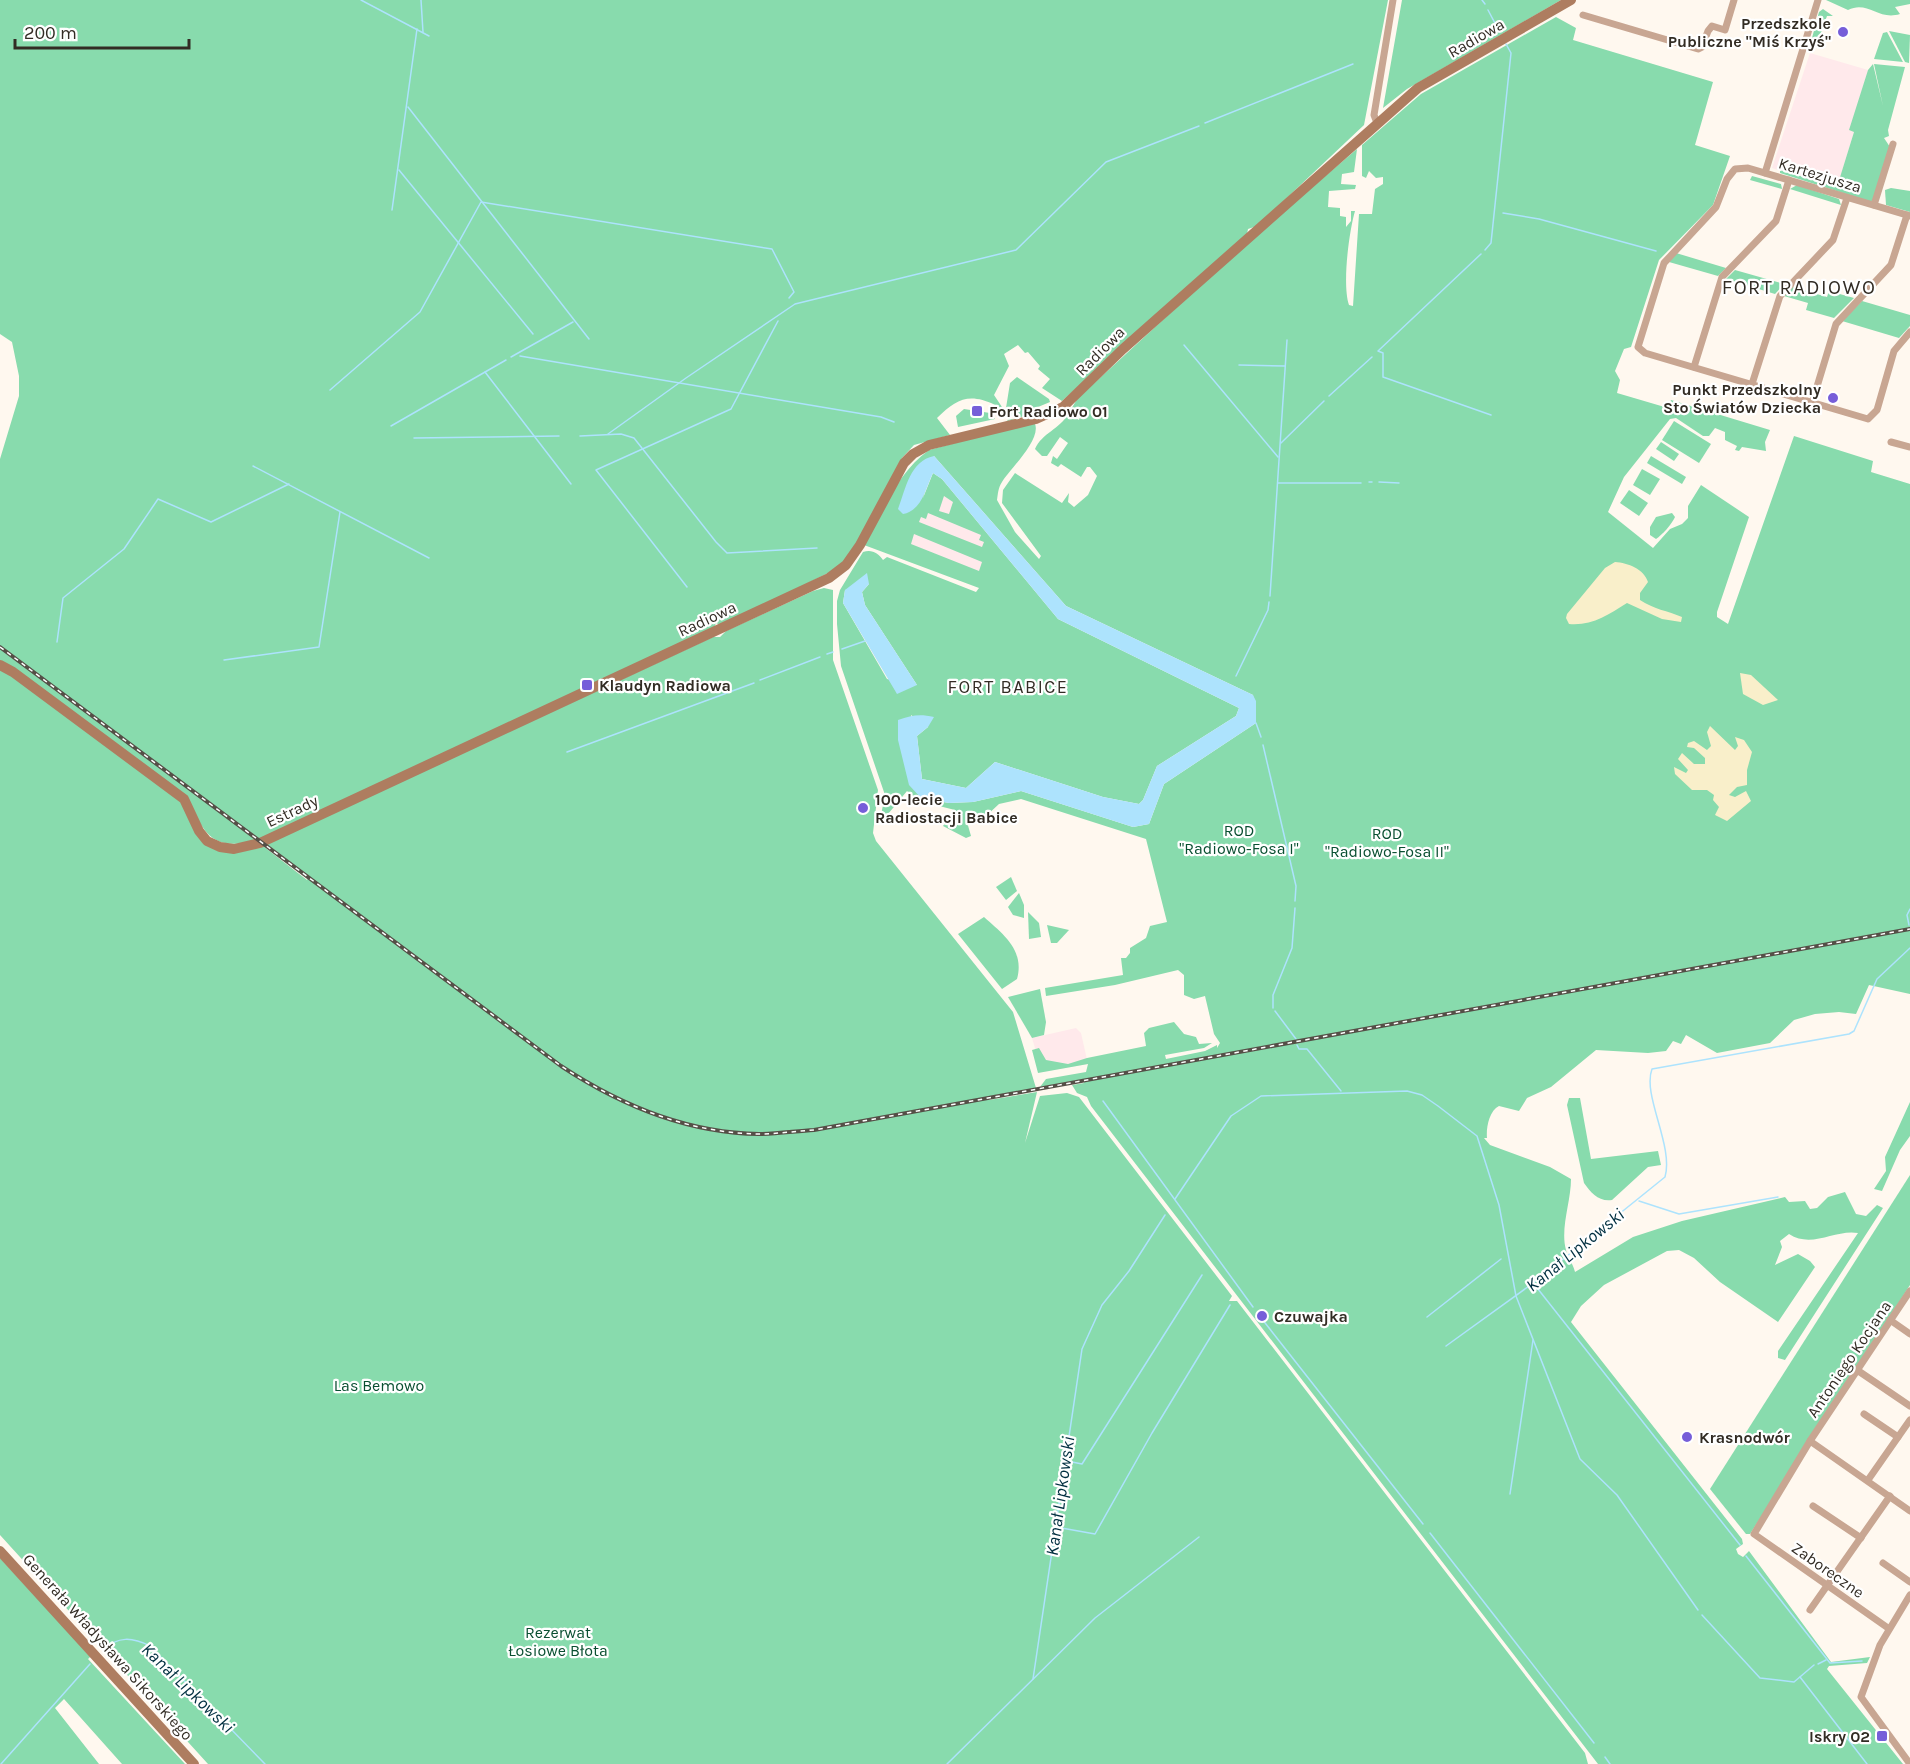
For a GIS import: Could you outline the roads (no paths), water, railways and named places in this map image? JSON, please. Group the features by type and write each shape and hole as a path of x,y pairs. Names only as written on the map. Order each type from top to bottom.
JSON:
{"main road":[{"name":"Radiowa","path":"638,669 837,573 850,561 860,545 904,463 917,451 929,445 1036,419 1063,407 1122,349 1418,88 1571,0"},
{"name":"Estrady","path":"0,665 13,672 184,799 207,841 220,847 234,849 260,843 638,669"},
{"name":"Generała Władysława Sikorskiego","path":"0,1551 194,1764"}],"street":[{"path":"1377,123 1374,115 1393,0"},
{"path":"1584,15 1698,49 1702,47 1707,30 1713,26 1725,30 1734,0"},
{"path":"1765,173 1818,0"},
{"path":"1874,205 1893,144"},
{"name":"Kartezjusza","path":"1694,368 1645,352 1638,347 1638,343 1661,269 1669,256 1716,207 1731,173 1740,167 1765,173 1908,216"},
{"path":"1789,180 1776,221 1722,277 1694,368 1868,419 1877,410 1894,351 1910,332"},
{"path":"1752,384 1780,296 1833,240 1847,198"},
{"path":"1812,403 1836,324 1891,265 1908,216"},
{"path":"1891,442 1910,447"},
{"name":"Antoniego Kocjana","path":"1754,1534 1810,1441 1910,1291"},
{"path":"1890,1320 1910,1334"},
{"path":"1857,1370 1910,1406"},
{"path":"1864,1414 1898,1437"},
{"path":"1868,1480 1910,1420"},
{"path":"1810,1441 1910,1511"},
{"path":"1810,1610 1890,1496"},
{"path":"1813,1506 1861,1538"},
{"name":"Zaboreczne","path":"1754,1534 1888,1628"},
{"path":"1883,1563 1910,1582"},
{"path":"1908,1759 1861,1700 1864,1686 1888,1628 1910,1595"}],"water":[{"path":"934,456 1066,606 1253,695 1256,701 1256,723 1164,784 1149,824 1133,827 1021,791 973,802 949,803 921,798 909,785 898,740 898,720 912,716 924,716 934,717 928,727 917,736 922,779 966,788 995,762 1103,797 1139,804 1143,800 1157,766 1236,716 1239,708 1058,619 942,479 933,473 919,503 915,508 903,514 898,509 910,476 919,463"},
{"path":"867,573 869,584 862,592 865,605 917,685 897,694 843,603 845,590"}],"waterway":[{"path":"361,0 429,36"},
{"path":"421,0 423,32"},
{"path":"1482,0 1485,4"},
{"path":"1488,10 1497,27"},
{"path":"392,210 417,29"},
{"path":"1485,250 1491,243 1511,53 1506,44"},
{"path":"1205,123 1353,64"},
{"path":"408,107 589,339"},
{"path":"608,434 795,304 1016,250 1106,162 1199,126"},
{"path":"399,170 533,334"},
{"path":"330,390 420,312 481,202 772,249 794,292 789,298"},
{"path":"1503,213 1539,219 1656,251"},
{"path":"1481,254 1378,351 1383,353 1383,377 1491,415"},
{"path":"687,587 596,470 731,409 778,321"},
{"path":"511,357 573,322"},
{"path":"1270,596 1287,340"},
{"path":"1184,345 1278,457"},
{"path":"520,356 881,417 894,422"},
{"path":"1329,396 1372,357"},
{"path":"391,426 506,360"},
{"path":"1239,365 1285,366"},
{"path":"485,372 571,484"},
{"path":"1281,443 1324,401"},
{"path":"580,436 621,434 634,438 727,553 817,548"},
{"path":"414,438 559,436"},
{"path":"253,466 429,558"},
{"path":"1379,482 1399,483"},
{"path":"1278,483 1361,483"},
{"path":"57,642 63,598 124,549 158,499 211,522 289,484"},
{"path":"224,660 319,647 340,512"},
{"path":"1236,676 1268,610 1269,602"},
{"path":"842,649 865,641"},
{"path":"827,654 833,652"},
{"path":"760,680 820,657"},
{"path":"567,752 754,683"},
{"path":"1256,723 1261,737"},
{"path":"1263,745 1296,886 1295,901"},
{"path":"1273,1008 1273,995 1292,948 1295,908"},
{"name":"Kanał Lipkowski","path":"1909,925 1907,915 1910,909"},
{"name":"Kanał Lipkowski","path":"1446,1346 1536,1281 1665,1177 1667,1165 1665,1151 1651,1092 1652,1069 1849,1034 1854,1031 1877,979 1910,948"},
{"path":"1275,1011 1296,1039"},
{"path":"1297,1045 1299,1049 1307,1049 1341,1091"},
{"name":"Kanał Lipkowski","path":"1175,1199 1231,1116 1261,1096 1407,1091 1422,1095 1477,1136 1499,1205 1516,1296 1580,1459 1617,1495 1698,1610"},
{"path":"1103,1101 1253,1307"},
{"path":"1639,1201 1679,1214 1778,1197"},
{"name":"Kanał Lipkowski","path":"1033,1679 1082,1349 1102,1305 1129,1271 1165,1215"},
{"path":"1427,1317 1501,1259"},
{"path":"1067,1461 1082,1464 1202,1275"},
{"path":"1534,1284 1740,1545"},
{"path":"1056,1527 1095,1534 1152,1433 1230,1305"},
{"path":"1262,1319 1423,1524"},
{"path":"1510,1494 1533,1340"},
{"path":"1430,1533 1594,1743"},
{"path":"947,1764 1095,1618 1199,1537"},
{"path":"1746,1556 1830,1663 1862,1661"},
{"path":"1702,1615 1760,1678 1794,1682 1814,1665"},
{"name":"Kanał Lipkowski","path":"103,1650 114,1642 125,1639 150,1646 265,1764"},
{"path":"1818,1664 1826,1660"},
{"name":"Kanał Lipkowski","path":"1,1764 90,1664"},
{"path":"1800,1677 1867,1764"},
{"path":"1605,1757 1610,1764"}],"railway":[{"path":"0,647 561,1066 607,1093 655,1114 680,1122 732,1132 766,1134 814,1130 1910,929"}],"place":[{"name":"Przedszkole Publiczne \"Miś Krzyś\"","path":"1843,32"},
{"name":"Punkt Przedszkolny Sto Światów Dziecka","path":"1833,398"},
{"name":"Fort Radiowo 01","path":"977,411"},
{"name":"Klaudyn Radiowa","path":"587,685"},
{"name":"100-lecie Radiostacji Babice","path":"863,808"},
{"name":"Czuwajka","path":"1262,1316"},
{"name":"Krasnodwór","path":"1687,1437"},
{"name":"Iskry 02","path":"1882,1736"}],"district":[{"name":"FORT RADIOWO","path":"1799,287"},
{"name":"FORT BABICE","path":"1008,687"}],"park label":[{"name":"ROD \"Radiowo-Fosa I\"","path":"1239,839"},
{"name":"ROD \"Radiowo-Fosa II\"","path":"1387,842"},
{"name":"Las Bemowo","path":"379,1385"},
{"name":"Rezerwat Łosiowe Błota","path":"558,1641"}]}
